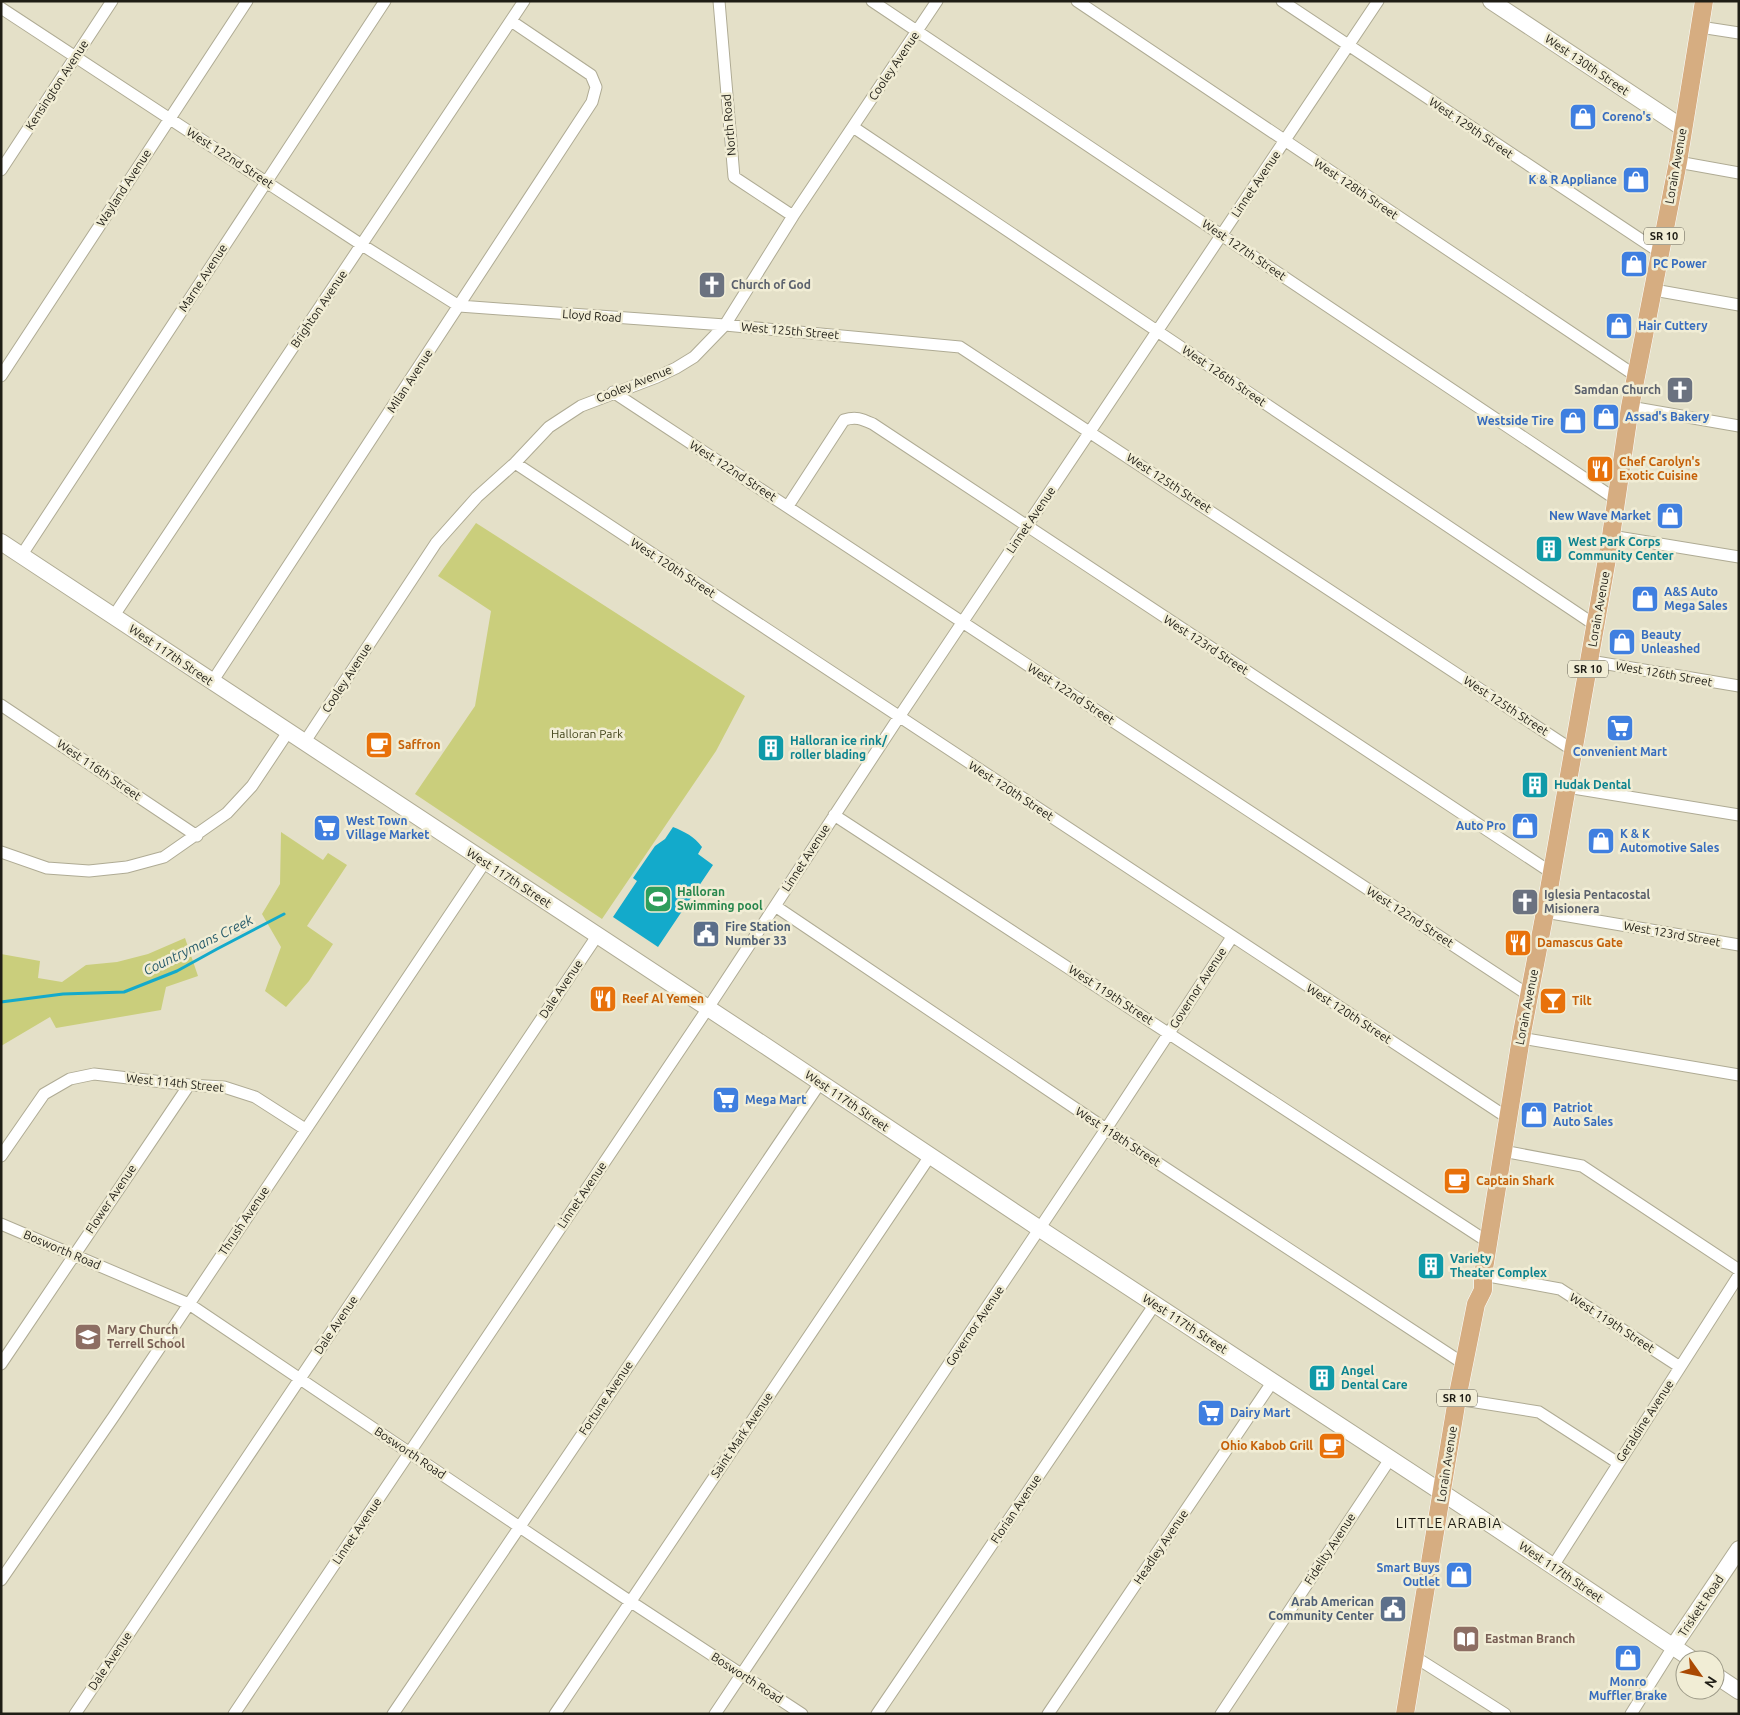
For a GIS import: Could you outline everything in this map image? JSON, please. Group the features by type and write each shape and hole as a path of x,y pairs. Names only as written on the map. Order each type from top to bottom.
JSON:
{"main road":[{"name":"West 130th Street","path":"1491,1 1683,128"},
{"name":"Lorain Avenue","path":"1406,1714 1457,1399 1476,1304 1483,1290 1483,1275 1521,1038 1590,661 1617,500 1630,407 1678,162 1704,1"},
{"name":"West 117th Street","path":"1,542 1443,1493 1678,1650"},
{"name":"Triskett Road","path":"1673,1647 1739,1549"},
{"path":"1725,1682 1739,1691"}],"street":[{"name":"Kensington Avenue","path":"1,170 112,1"},
{"name":"Wayland Avenue","path":"1,376 247,1"},
{"name":"Marne Avenue","path":"22,556 385,1"},
{"name":"Brighton Avenue","path":"113,616 524,1"},
{"name":"North Road","path":"720,1 734,177 793,216"},
{"name":"West 127th Street","path":"872,1 1617,500"},
{"name":"Cooley Avenue","path":"304,742 436,543 476,497 515,463 549,427 581,406 613,392 657,377 688,361 724,326 793,216 937,1"},
{"name":"West 128th Street","path":"1077,1 1636,376"},
{"name":"West 129th Street","path":"1282,1 1661,253"},
{"name":"Linnet Avenue","path":"234,1714 708,1008 962,622 1378,1"},
{"name":"West 122nd Street","path":"1,8 362,245 459,306"},
{"name":"Milan Avenue","path":"212,682 592,102 596,87 591,75 511,21"},
{"path":"1700,27 1739,33"},
{"name":"West 126th Street","path":"853,127 1595,625"},
{"path":"1678,162 1739,173"},
{"path":"1654,290 1739,305"},
{"name":"Lloyd Road","path":"459,306 724,326"},
{"name":"West 125th Street","path":"724,326 960,347 1574,751"},
{"name":"West 122nd Street","path":"613,392 1530,996"},
{"path":"1630,407 1739,426"},
{"name":"West 123rd Street","path":"788,506 844,420 853,417 873,424 1026,527 1552,873"},
{"name":"West 120th Street","path":"515,463 1508,1118"},
{"path":"1611,536 1739,557"},
{"name":"West 126th Street","path":"1590,661 1739,686"},
{"name":"West 116th Street","path":"1,705 197,836"},
{"path":"1,852 47,868 90,871 127,866 164,857 197,836 227,813 252,786 288,732"},
{"path":"1567,786 1739,815"},
{"name":"West 119th Street","path":"834,815 1488,1242"},
{"name":"Thrush Avenue","path":"1,1580 189,1304 485,862"},
{"name":"West 118th Street","path":"775,906 1106,1130 1464,1364"},
{"name":"West 123rd Street","path":"1545,912 1739,945"},
{"name":"Dale Avenue","path":"75,1714 597,936"},
{"name":"Governor Avenue","path":"715,1714 1106,1130 1232,937"},
{"path":"1521,1038 1739,1075"},
{"name":"West 114th Street","path":"1,1156 44,1094 70,1079 94,1074 189,1086 224,1088 255,1097 305,1129"},
{"name":"Fortune Avenue","path":"393,1714 820,1083"},
{"name":"Flower Avenue","path":"1,1364 189,1086"},
{"path":"1503,1151 1582,1166 1738,1277"},
{"name":"Saint Mark Avenue","path":"555,1714 930,1156"},
{"name":"Bosworth Road","path":"1,1224 189,1304 630,1601 802,1714"},
{"name":"West 119th Street","path":"1483,1275 1560,1289 1680,1367"},
{"name":"Geraldine Avenue","path":"1553,1566 1738,1277"},
{"name":"Florian Avenue","path":"877,1714 1155,1304"},
{"name":"Headley Avenue","path":"1048,1714 1273,1381"},
{"path":"1457,1399 1539,1412 1618,1463"},
{"name":"Fidelity Avenue","path":"1222,1714 1390,1459"},
{"name":"Triskett Road","path":"1631,1714 1673,1647"},
{"path":"1415,1657 1505,1714"}],"green space":[{"name":"Halloran Park","path":"476,523 745,696 716,751 602,919 415,794 475,706 491,611 438,576"},
{"path":"281,832 323,860 328,853 347,865 307,926 333,944 309,981 286,1007 265,991 281,947 262,914 280,884"},
{"path":"185,938 198,976 166,987 161,1010 56,1028 50,1017 1,1046 1,954 40,961 38,978 62,982 86,965 117,962 148,954"}],"water":[{"name":"Halloran Swimming pool","path":"673,827 696,840 702,847 698,854 713,865 658,947 613,917 637,881 633,878 655,846 665,839"}],"waterway":[{"name":"Countrymans Creek","path":"1,1002 63,994 124,992 177,971 284,914"}],"place":[{"name":"Coreno's","path":"1583,117"},
{"name":"K & R Appliance","path":"1636,180"},
{"name":"PC Power","path":"1634,264"},
{"name":"Church of God","path":"712,285"},
{"name":"Hair Cuttery","path":"1619,326"},
{"name":"Samdan Church","path":"1680,390"},
{"name":"Assad's Bakery","path":"1606,417"},
{"name":"Westside Tire","path":"1573,421"},
{"name":"Chef Carolyn's Exotic Cuisine","path":"1600,469"},
{"name":"New Wave Market","path":"1670,516"},
{"name":"West Park Corps Community Center","path":"1549,549"},
{"name":"A&S Auto Mega Sales","path":"1645,599"},
{"name":"Beauty Unleashed","path":"1622,642"},
{"name":"Convenient Mart","path":"1620,728"},
{"name":"Saffron","path":"379,745"},
{"name":"Halloran ice rink/ roller blading","path":"771,748"},
{"name":"Hudak Dental","path":"1535,785"},
{"name":"Auto Pro","path":"1525,826"},
{"name":"West Town Village Market","path":"327,828"},
{"name":"K & K Automotive Sales","path":"1601,841"},
{"name":"Halloran Swimming pool","path":"658,899"},
{"name":"Iglesia Pentacostal Misionera","path":"1525,902"},
{"name":"Fire Station Number 33","path":"706,934"},
{"name":"Damascus Gate","path":"1518,943"},
{"name":"Reef Al Yemen","path":"603,999"},
{"name":"Tilt","path":"1553,1001"},
{"name":"Mega Mart","path":"726,1100"},
{"name":"Patriot Auto Sales","path":"1534,1115"},
{"name":"Captain Shark","path":"1457,1181"},
{"name":"Variety Theater Complex","path":"1431,1266"},
{"name":"Mary Church Terrell School","path":"88,1337"},
{"name":"Angel Dental Care","path":"1322,1378"},
{"name":"Dairy Mart","path":"1211,1413"},
{"name":"Ohio Kabob Grill","path":"1332,1446"},
{"name":"Smart Buys Outlet","path":"1459,1575"},
{"name":"Arab American Community Center","path":"1393,1609"},
{"name":"Eastman Branch","path":"1466,1639"},
{"name":"Monro Muffler Brake","path":"1628,1658"}],"district":[{"name":"LITTLE ARABIA","path":"1449,1523"}]}
